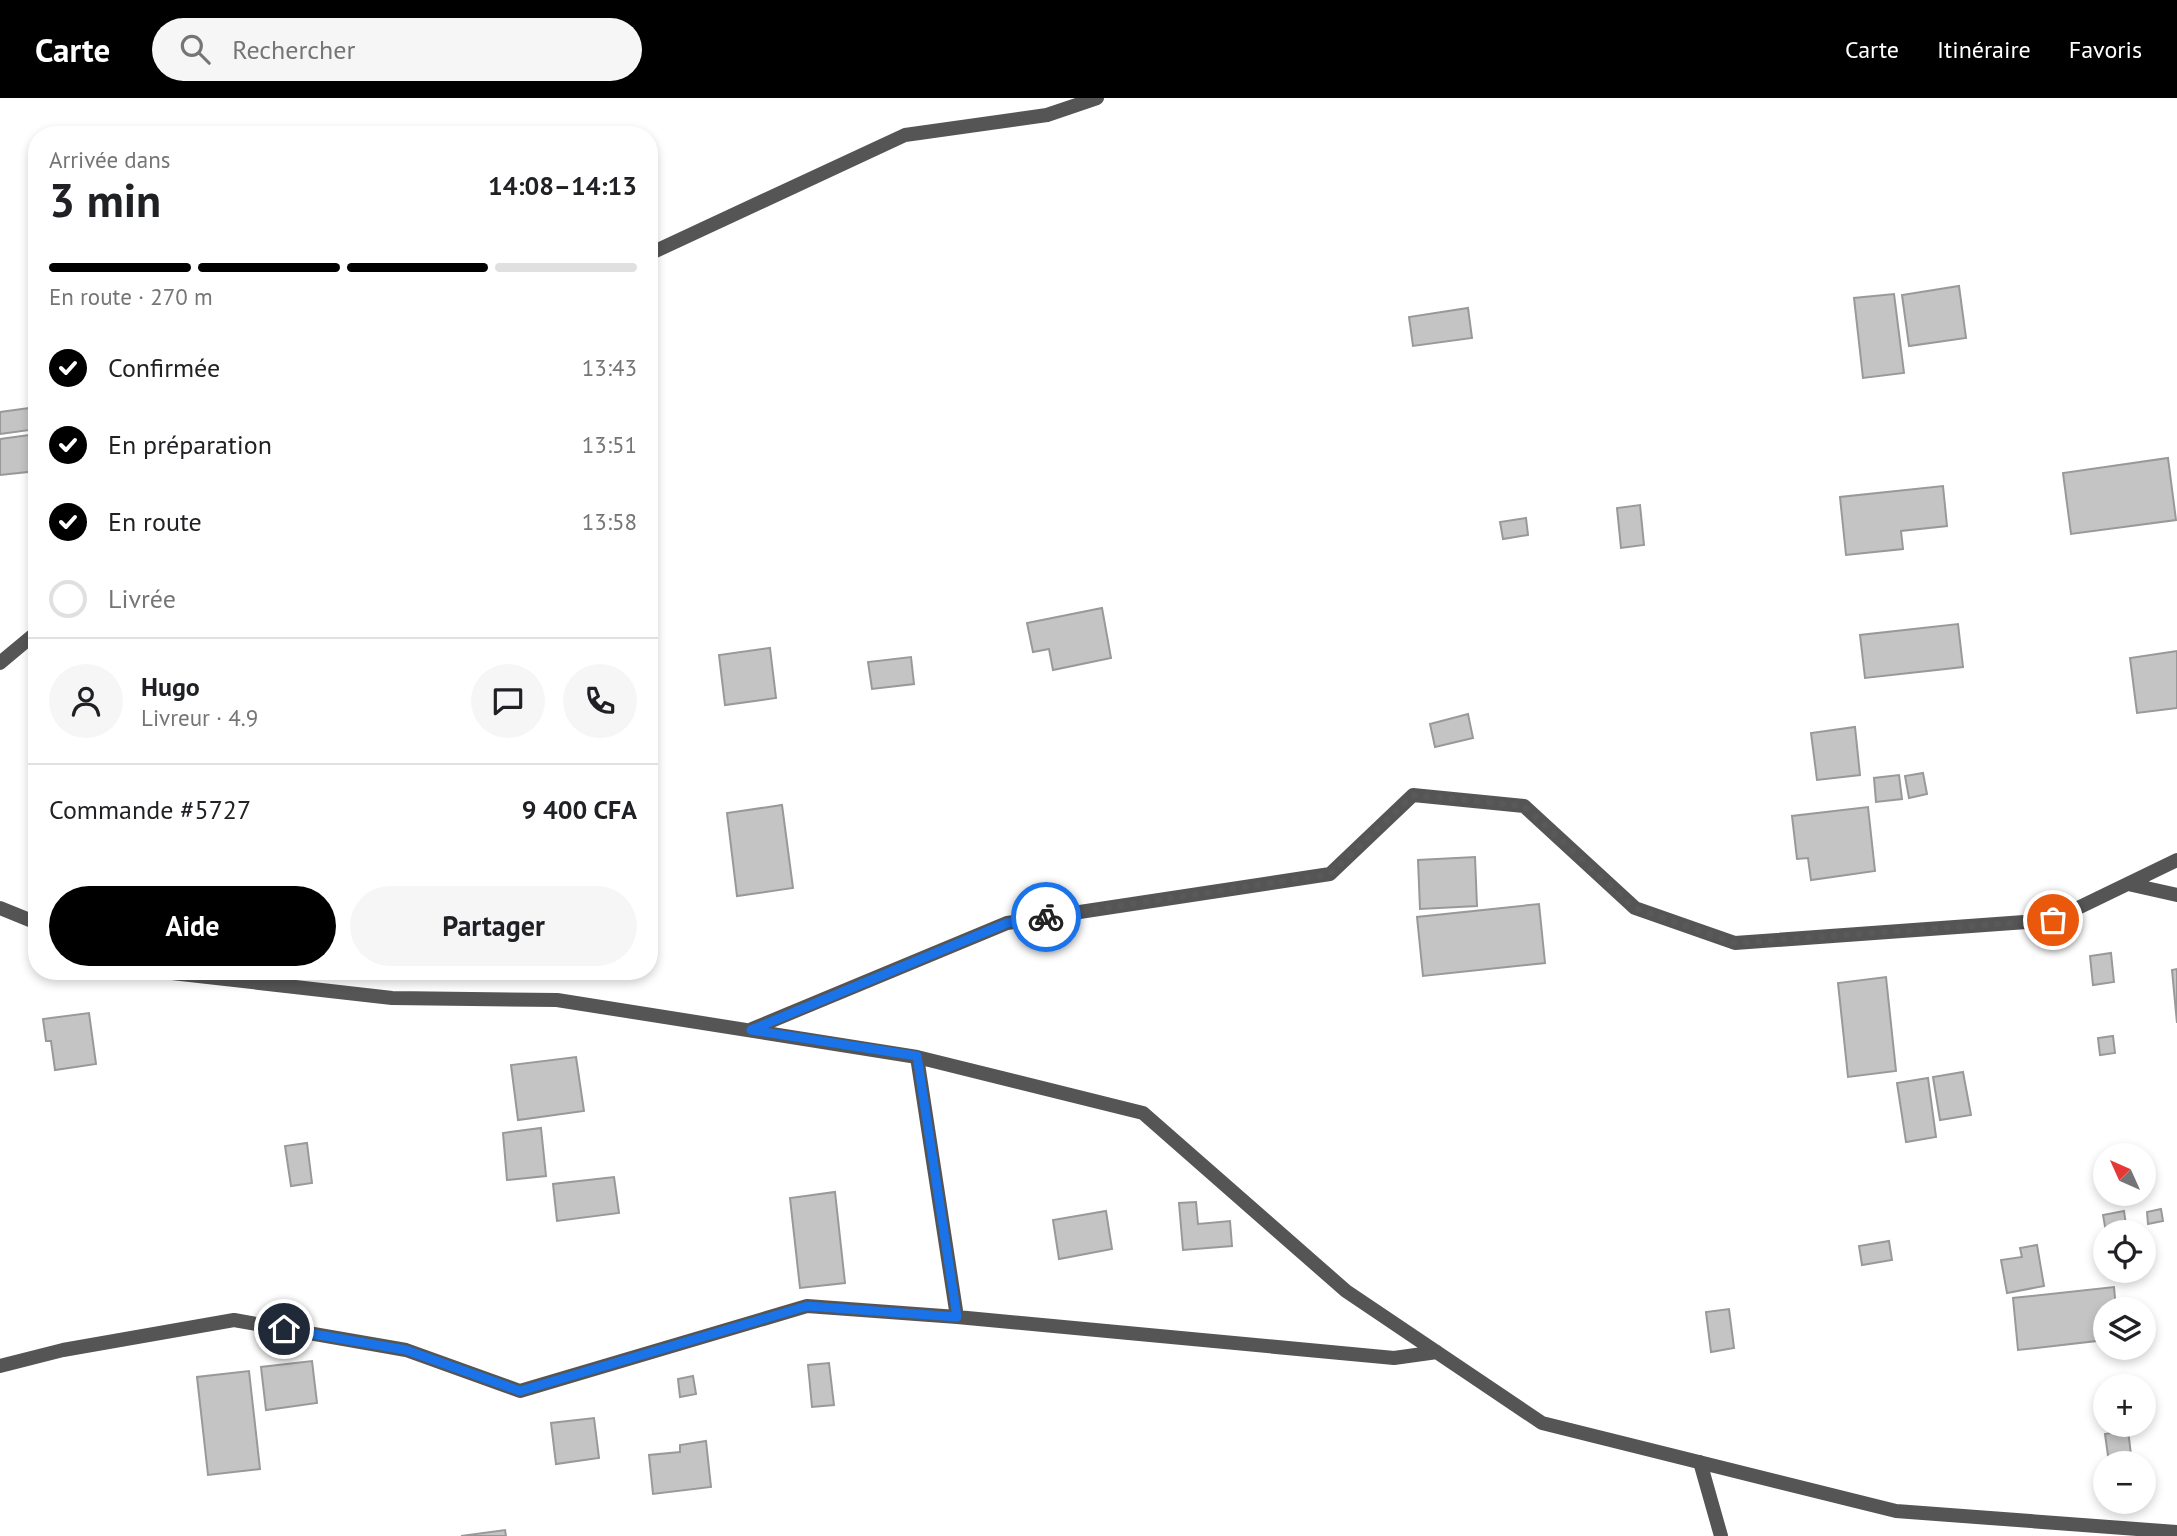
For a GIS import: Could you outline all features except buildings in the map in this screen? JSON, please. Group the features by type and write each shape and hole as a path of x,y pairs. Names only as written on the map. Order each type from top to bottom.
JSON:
{"street":[{"path":"658,250 905,135 1047,114 1097,98"},
{"path":"0,663 28,640"},
{"path":"751,1030 1007,923 1330,874 1413,795 1524,806 1635,908 1735,943 2053,920 2177,860"},
{"path":"2128,884 2177,895"},
{"path":"0,908 28,919"},
{"path":"234,980 392,998 557,1000 917,1056 1143,1113 1346,1291 1542,1423 1896,1511 2177,1532"},
{"path":"917,1056 957,1317"},
{"path":"0,1366 63,1350 234,1320 406,1350 520,1391 807,1306 957,1317 1394,1358 1437,1352"},
{"path":"1700,1462 1721,1536"}],"way so far":[{"path":"1046,917 1330,874 1413,795 1524,806 1635,908 1735,943 2053,920"}],"route":[{"path":"284,1329 406,1350 520,1391 807,1306 957,1317 917,1056 751,1030 1007,923 1046,917"}]}
